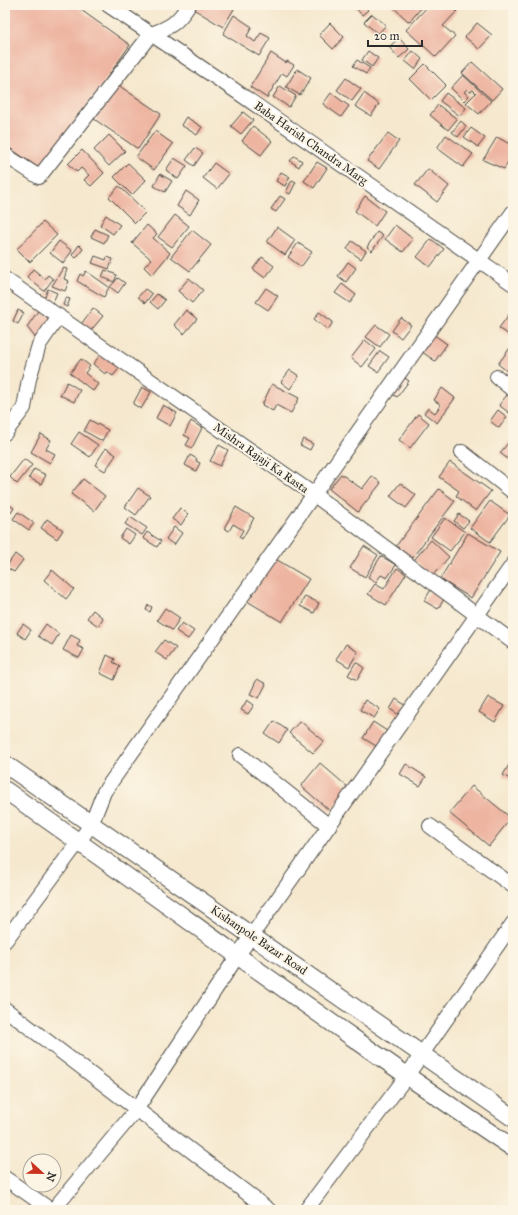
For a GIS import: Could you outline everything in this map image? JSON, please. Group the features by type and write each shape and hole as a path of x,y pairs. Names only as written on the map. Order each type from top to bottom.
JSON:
{"street":[{"name":"Baba Harish Chandra Marg","path":"108,5 513,284"},
{"path":"5,155 38,177 150,34 169,28 179,20 190,5"},
{"path":"5,941 91,825 104,792 513,212"},
{"name":"Mishra Rajaji Ka Rasta","path":"5,279 313,494 513,642"},
{"path":"5,433 24,408 29,379 39,346 59,316"},
{"path":"497,377 513,390"},
{"path":"462,452 513,492"},
{"path":"5,1178 52,1210 136,1110 238,955 513,564"},
{"path":"240,755 328,826"},
{"name":"Kishanpole Bazar Road","path":"5,764 513,1118"},
{"path":"5,790 238,955 406,1077 513,1148"},
{"path":"430,826 513,886"},
{"path":"306,1210 406,1077 513,923"},
{"path":"5,1009 269,1210"}],"building":[{"path":"5,5 74,5 130,45 42,170 5,145"},
{"path":"198,5 227,5 234,9 223,27 195,10"},
{"path":"353,5 363,5 368,10 362,15"},
{"path":"391,5 424,5 409,22"},
{"path":"429,5 451,5 457,11 443,26 455,36 436,57 406,30"},
{"path":"372,14 386,25 378,34 364,22"},
{"path":"234,15 252,27 247,36 255,42 261,33 270,38 259,56 223,34"},
{"path":"330,23 344,37 333,49 319,35"},
{"path":"477,23 492,35 479,49 465,37"},
{"path":"399,38 409,49 399,58 389,47"},
{"path":"368,51 378,58 372,67 362,60"},
{"path":"413,51 422,59 415,69 405,61"},
{"path":"271,53 286,63 287,61 294,65 287,76 282,73 267,98 250,87"},
{"path":"357,60 370,68 366,74 353,66"},
{"path":"472,62 502,89 492,100 462,73"},
{"path":"425,64 446,85 431,100 410,79"},
{"path":"297,69 311,78 300,95 286,87"},
{"path":"463,75 491,101 479,114 466,103 476,93 473,90 470,92 467,89 464,92 469,96 464,101 451,88"},
{"path":"346,78 361,89 352,101 337,90"},
{"path":"118,85 161,114 138,149 94,119"},
{"path":"280,86 296,96 289,107 273,97"},
{"path":"331,93 349,106 341,117 323,104"},
{"path":"364,93 379,104 371,116 355,106"},
{"path":"446,93 466,108 460,116 440,101"},
{"path":"438,105 457,119 448,130 430,115"},
{"path":"243,112 253,120 241,134 231,126"},
{"path":"186,117 202,127 197,135 181,125"},
{"path":"461,121 466,126 458,137 452,132"},
{"path":"253,126 272,141 261,155 242,141"},
{"path":"471,128 485,138 478,147 464,137"},
{"path":"155,131 173,144 154,170 136,157"},
{"path":"388,133 399,141 379,169 367,161"},
{"path":"109,135 125,151 109,166 94,150"},
{"path":"446,135 473,154 463,167 437,148"},
{"path":"497,137 513,146 513,153 504,169 483,160"},
{"path":"195,148 203,153 194,166 186,160"},
{"path":"82,150 104,173 91,186 84,180 89,175 81,168 77,172 68,164"},
{"path":"294,156 302,161 299,167 290,161"},
{"path":"174,158 187,166 178,179 166,170"},
{"path":"317,162 327,168 314,188 304,181"},
{"path":"128,163 146,180 132,195 114,177"},
{"path":"214,163 229,174 217,189 203,178"},
{"path":"428,169 449,186 437,202 415,185"},
{"path":"281,172 290,177 285,186 276,181"},
{"path":"160,174 172,181 165,192 154,186"},
{"path":"292,180 296,182 290,194 286,192"},
{"path":"119,186 146,212 135,223 109,197"},
{"path":"186,191 199,200 190,215 177,206"},
{"path":"280,196 285,199 276,212 271,209"},
{"path":"365,196 385,211 375,226 355,211"},
{"path":"106,215 120,225 113,234 100,225"},
{"path":"175,215 189,226 172,247 158,237"},
{"path":"43,222 57,235 30,262 17,249"},
{"path":"147,225 157,234 153,238 170,253 152,275 144,267 151,259 132,243"},
{"path":"395,225 413,239 403,252 385,239"},
{"path":"277,227 295,240 285,255 267,242"},
{"path":"95,229 108,235 104,243 91,237"},
{"path":"192,230 211,245 190,271 171,257"},
{"path":"377,232 383,236 372,251 367,247"},
{"path":"431,239 444,249 430,267 417,257"},
{"path":"59,241 72,251 63,263 50,253"},
{"path":"352,241 366,251 361,259 347,249"},
{"path":"298,243 312,252 301,267 288,257"},
{"path":"79,245 83,249 76,258 72,255"},
{"path":"95,256 106,260 107,257 113,259 109,269 92,263"},
{"path":"262,257 274,266 265,278 253,269"},
{"path":"348,262 356,268 346,282 338,276"},
{"path":"63,268 67,269 64,279 69,281 65,291 52,286"},
{"path":"33,269 45,279 48,275 53,279 44,291 27,277"},
{"path":"105,270 117,275 114,282 102,277"},
{"path":"86,271 109,287 104,297 77,281 80,274 83,276"},
{"path":"118,278 125,283 118,293 110,287"},
{"path":"189,278 203,290 192,303 178,291"},
{"path":"342,284 356,295 350,303 335,293"},
{"path":"266,288 278,296 268,310 256,302"},
{"path":"48,289 57,293 51,306 43,302"},
{"path":"145,289 152,294 145,303 138,297"},
{"path":"157,294 165,300 158,309 150,302"},
{"path":"66,298 70,299 67,307 63,305"},
{"path":"40,308 54,318 38,341 27,327"},
{"path":"93,308 103,316 88,334 79,327"},
{"path":"513,309 513,330 509,335 499,328"},
{"path":"18,310 24,313 18,324 13,321"},
{"path":"186,310 197,319 184,334 174,325"},
{"path":"319,312 333,322 328,330 314,319"},
{"path":"401,318 411,325 401,338 392,331"},
{"path":"376,325 389,334 380,347 366,337"},
{"path":"430,332 447,344 435,361 418,349"},
{"path":"365,340 376,349 362,367 351,358"},
{"path":"513,344 513,376 498,364"},
{"path":"380,351 389,357 378,372 369,366"},
{"path":"103,352 121,366 113,376 107,372 105,374 93,364"},
{"path":"81,359 90,366 85,373 98,384 93,391 70,373"},
{"path":"290,370 299,376 290,389 281,382"},
{"path":"402,376 409,381 397,397 390,393"},
{"path":"67,382 80,390 74,402 60,395"},
{"path":"272,384 299,398 291,413 276,405 273,411 262,405"},
{"path":"142,387 151,392 141,409 133,404"},
{"path":"442,388 455,398 437,423 424,413 428,408 435,413 441,405 434,400"},
{"path":"507,395 513,400 513,416 499,405"},
{"path":"163,405 177,413 170,426 156,418"},
{"path":"5,407 10,411 5,418"},
{"path":"498,410 507,417 499,428 490,421"},
{"path":"418,414 429,423 410,448 399,440"},
{"path":"90,420 108,430 102,441 84,431"},
{"path":"191,421 202,428 192,448 186,445 190,438 184,435"},
{"path":"79,432 98,445 90,457 71,444"},
{"path":"41,434 51,440 46,449 55,454 50,463 31,452"},
{"path":"512,438 513,439 513,463 500,453"},
{"path":"303,439 313,444 310,450 300,445"},
{"path":"219,445 228,450 220,466 210,461"},
{"path":"106,448 116,455 105,471 95,465"},
{"path":"190,455 197,459 196,461 200,463 196,471 185,465"},
{"path":"24,459 32,465 17,484 10,477"},
{"path":"450,462 491,491 476,511 456,496 459,491 439,477"},
{"path":"34,469 46,475 41,484 29,478"},
{"path":"341,474 362,489 372,476 381,483 358,512 329,489"},
{"path":"83,479 105,496 94,511 71,494"},
{"path":"400,483 416,495 406,508 390,496"},
{"path":"138,488 150,496 136,515 125,507"},
{"path":"439,489 455,501 412,558 396,546"},
{"path":"490,501 510,515 490,542 470,528"},
{"path":"5,502 14,508 11,513 5,509"},
{"path":"236,507 254,518 242,539 239,537 243,530 233,524 229,531 224,528"},
{"path":"180,508 188,514 181,525 172,519"},
{"path":"18,512 34,523 29,530 13,519"},
{"path":"459,514 469,521 463,528 454,521"},
{"path":"130,517 147,528 142,535 125,524"},
{"path":"445,518 465,532 450,551 431,537"},
{"path":"47,519 63,530 57,539 41,528"},
{"path":"174,527 182,533 174,545 166,539"},
{"path":"126,529 135,535 129,544 120,538"},
{"path":"5,531 9,533 5,539"},
{"path":"147,532 161,541 157,547 143,538"},
{"path":"468,533 500,552 471,598 440,579"},
{"path":"431,540 449,557 432,576 414,560"},
{"path":"364,546 378,555 365,577 350,568"},
{"path":"15,554 23,560 14,572 6,567"},
{"path":"381,556 396,565 387,578 381,575 376,582 368,577"},
{"path":"274,558 309,579 282,622 247,601"},
{"path":"397,568 406,574 386,605 368,594 375,584 384,589"},
{"path":"52,570 74,589 66,599 44,580"},
{"path":"432,588 446,596 438,609 424,601"},
{"path":"305,596 319,603 314,613 300,606"},
{"path":"148,605 152,607 150,612 146,610"},
{"path":"165,608 180,618 172,630 157,620"},
{"path":"93,610 103,618 98,626 87,618"},
{"path":"182,623 194,631 188,639 176,631"},
{"path":"23,624 31,630 25,639 17,633"},
{"path":"46,624 59,634 52,645 38,636"},
{"path":"71,635 80,640 77,646 84,649 79,658 63,650"},
{"path":"164,640 176,648 167,660 155,652"},
{"path":"346,644 358,652 349,667 336,659"},
{"path":"107,655 115,659 113,662 120,666 114,680 100,673"},
{"path":"356,662 364,668 357,680 348,675"},
{"path":"257,679 266,684 259,698 250,694"},
{"path":"488,697 504,706 495,722 479,712"},
{"path":"396,699 405,705 399,715 390,709"},
{"path":"247,700 254,705 248,714 241,710"},
{"path":"365,700 380,709 374,718 360,710"},
{"path":"274,721 287,730 279,743 265,734"},
{"path":"300,721 324,741 313,753 289,733"},
{"path":"373,722 390,733 381,749 363,738"},
{"path":"513,758 513,781 503,775"},
{"path":"320,763 350,789 330,811 301,786"},
{"path":"406,764 426,777 420,786 400,774"},
{"path":"472,786 511,818 489,846 449,813"}]}
